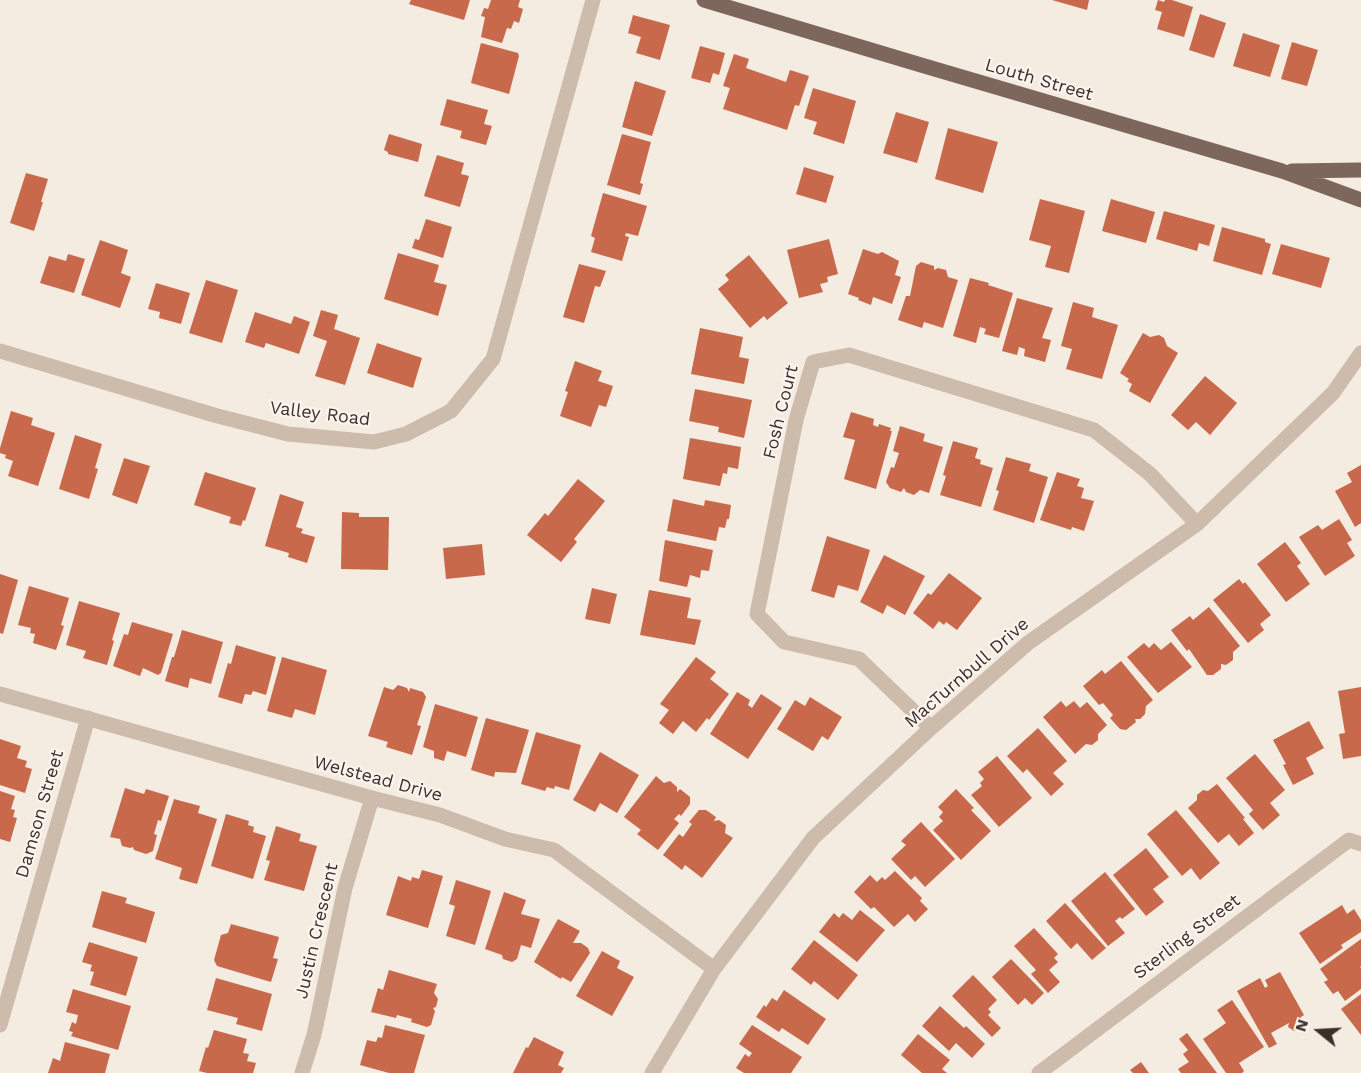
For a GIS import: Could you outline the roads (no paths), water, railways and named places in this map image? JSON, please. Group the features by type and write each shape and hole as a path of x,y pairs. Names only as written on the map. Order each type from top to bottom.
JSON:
{"main road":[{"name":"Louth Street","path":"704,0 1282,171 1361,200"},
{"path":"1282,171 1361,170"}],"street":[{"name":"Valley Road","path":"0,351 214,415 288,434 374,442 406,434 451,411 493,359 593,0"},
{"name":"MacTurnbull Drive","path":"652,1073 714,969 813,838 931,728 1028,643 1197,524 1333,393 1361,353"},
{"name":"Fosh Court","path":"931,728 859,659 784,642 756,614 796,420 813,362 849,355 1094,430 1150,474 1197,524"},
{"name":"Welstead Drive","path":"0,693 440,815 505,839 554,850 714,969"},
{"name":"Damson Street","path":"0,1025 88,718"},
{"name":"Justin Crescent","path":"302,1073 314,1035 345,888 372,798"},
{"name":"Sterling Street","path":"1039,1073 1349,840 1361,844"}]}
